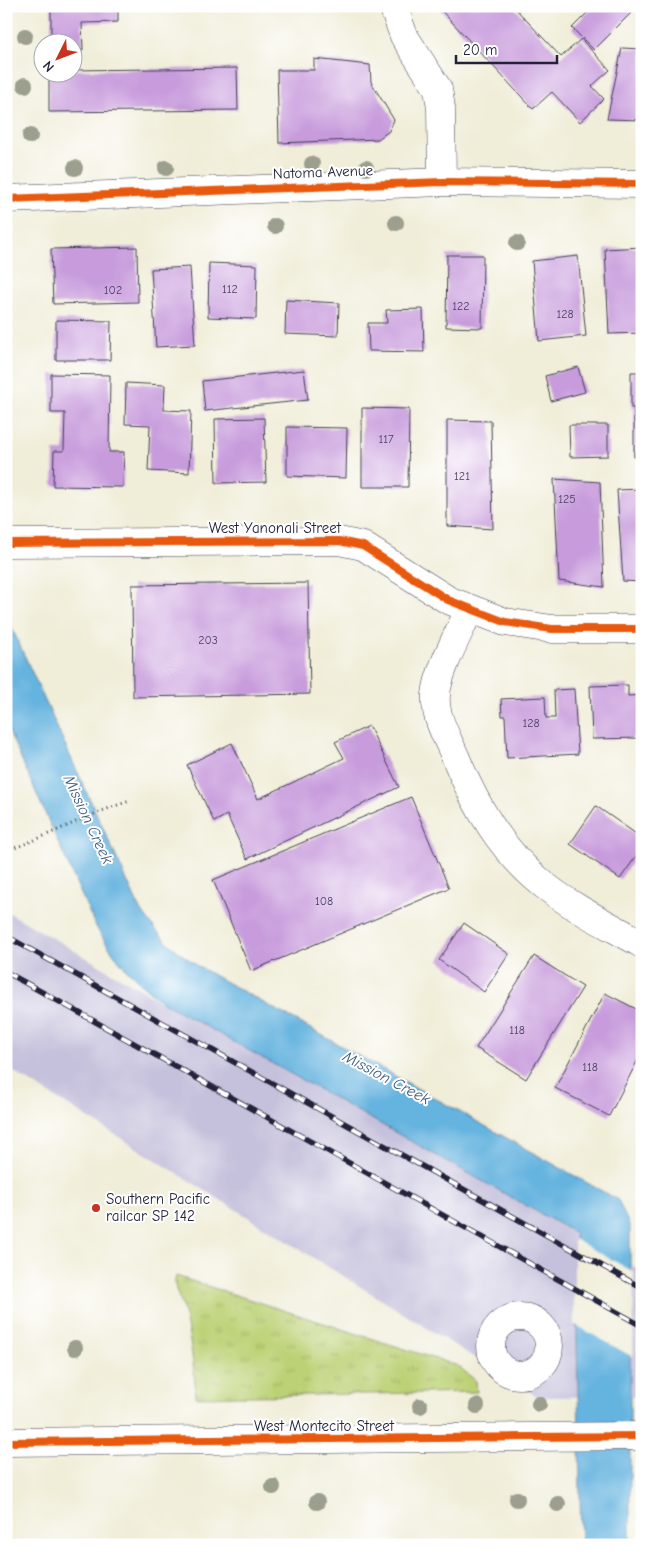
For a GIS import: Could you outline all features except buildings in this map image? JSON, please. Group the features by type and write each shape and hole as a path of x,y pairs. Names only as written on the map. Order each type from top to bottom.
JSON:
{"street":[{"path":"393,6 404,36 438,88 441,108 442,182"},
{"name":"Natoma Avenue","path":"6,200 442,182 642,184"},
{"name":"West Yanonali Street","path":"6,543 339,541 363,546 448,600 469,610 505,622 552,629 642,629"},
{"path":"469,610 441,676 436,694 437,715 471,796 491,828 516,858 543,885 575,907 642,944"},
{"name":"West Montecito Street","path":"6,1442 639,1436"}],"path":[{"path":"6,851 97,812 130,801"}],"shaded area":[{"path":"6,911 166,1004 642,1271 642,1396 538,1397 6,1067"}],"green space":[{"path":"176,1276 458,1366 476,1381 477,1392 196,1397 190,1342 186,1320 176,1288"}],"water":[{"name":"Mission Creek","path":"6,615 138,905 166,940 201,968 618,1200 630,1227 630,1545 581,1545 575,1233 166,1004 144,987 125,968 108,946 94,923 6,725"}],"pier":[{"path":"574,1239 634,1272 633,1357 574,1324"}],"railway":[{"path":"6,936 642,1288"},
{"path":"6,972 642,1326"}],"cycle path":[{"path":"6,199 442,182 642,184"},
{"path":"6,543 339,541 363,546 448,600 505,622 552,629 642,629"},
{"path":"6,1442 642,1436"}],"place":[{"name":"Southern Pacific railcar SP 142","path":"96,1208"}]}
